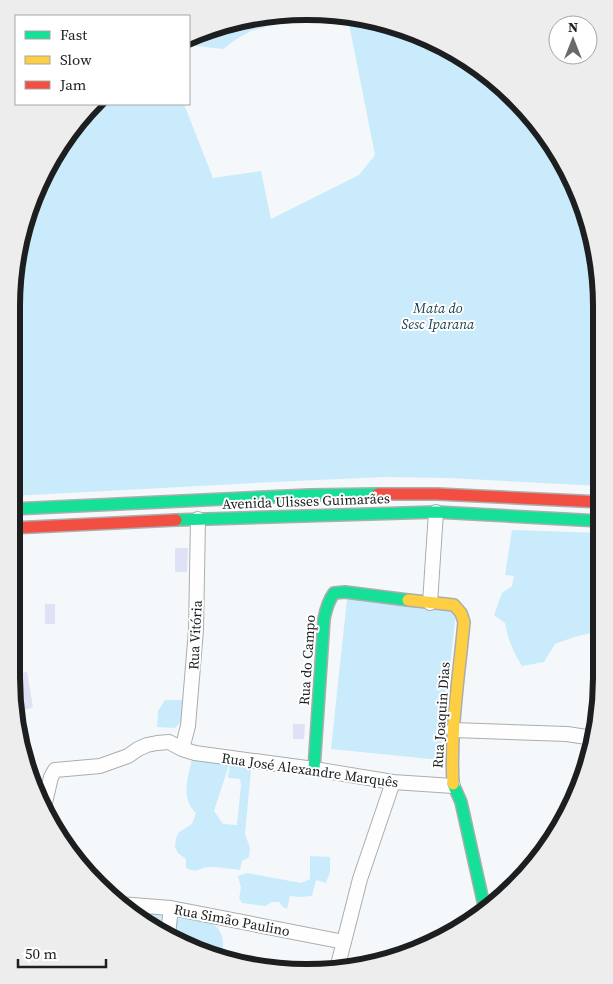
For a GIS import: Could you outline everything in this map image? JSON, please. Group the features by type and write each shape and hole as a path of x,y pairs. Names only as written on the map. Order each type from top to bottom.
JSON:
{"main road":[{"name":"Avenida Ulisses Guimarães","path":"20,509 310,495 437,494 593,502"},
{"name":"Avenida Ulisses Guimarães","path":"20,528 198,519 436,512 593,521"},
{"name":"Rua do Campo","path":"314,768 324,623 326,605 329,598 334,593 345,592 430,603"},
{"name":"Rua Joaquin Dias","path":"430,603 454,605 461,613 464,622 453,730 453,786 461,802 483,903"}],"street":[{"path":"430,603 436,512"},
{"name":"Rua Vitória","path":"182,749 188,726 196,630 198,519"},
{"path":"453,730 567,734 586,737"},
{"name":"Rua José Alexandre Marquês","path":"46,796 51,777 55,770 100,766 128,756 148,744 169,742 195,753 314,768 393,782 453,786"},
{"path":"339,962 360,879 393,782"},
{"name":"Rua Simão Paulino","path":"132,905 171,908 344,942"},
{"path":"169,929 171,908"}],"green space":[{"path":"286,21 251,31 223,49 193,44 232,30 269,22"},
{"name":"Mata do Sesc Iparana","path":"349,23 399,35 450,58 466,68 509,104 545,147 555,163 578,214 591,269 593,306 593,486 448,478 384,477 20,496 20,306 22,269 35,214 58,163 79,132 103,105 184,105 213,178 261,171 271,219 359,175 375,155"},
{"path":"512,530 593,533 593,633 555,644 544,662 522,666 511,645 505,623 494,615 502,593 512,586 514,576 505,575"},
{"path":"347,599 456,611 440,760 331,749"},
{"path":"165,700 188,700 188,715 175,728 157,727 158,711"},
{"path":"193,755 229,765 214,811 223,824 237,825 241,785 240,779 228,778 230,762 248,766 251,770 245,834 250,848 249,857 242,861 240,870 206,867 190,870 186,868 186,859 178,853 175,847 179,832 192,824 196,813 191,807 187,793"},
{"path":"310,856 330,857 330,872 326,883 316,880 312,896 290,896 287,909 279,902 272,902 265,906 242,903 239,898 241,888 238,876 247,873 301,883 310,879"},
{"path":"141,911 157,912 162,916 161,925"},
{"path":"176,915 206,921 213,924 222,935 222,951 197,942 173,931"}],"shaded area":[{"path":"175,548 188,548 187,572 175,572"},
{"path":"45,604 55,604 55,624 45,624"},
{"path":"27,672 33,707 22,711 20,678 20,673"},
{"path":"293,724 305,724 304,739 293,739"}],"traffic: fast":[{"path":"20,509 310,495 378,494"},
{"path":"176,520 436,512 593,521"},
{"path":"314,769 324,619 330,599 334,593 345,592 408,600"},
{"path":"453,784 461,802 483,903"}],"traffic: slow":[{"path":"408,600 454,605 461,613 464,622 454,723 453,784"}],"traffic: jam":[{"path":"378,494 437,494 593,502"},
{"path":"20,528 176,520"}]}
